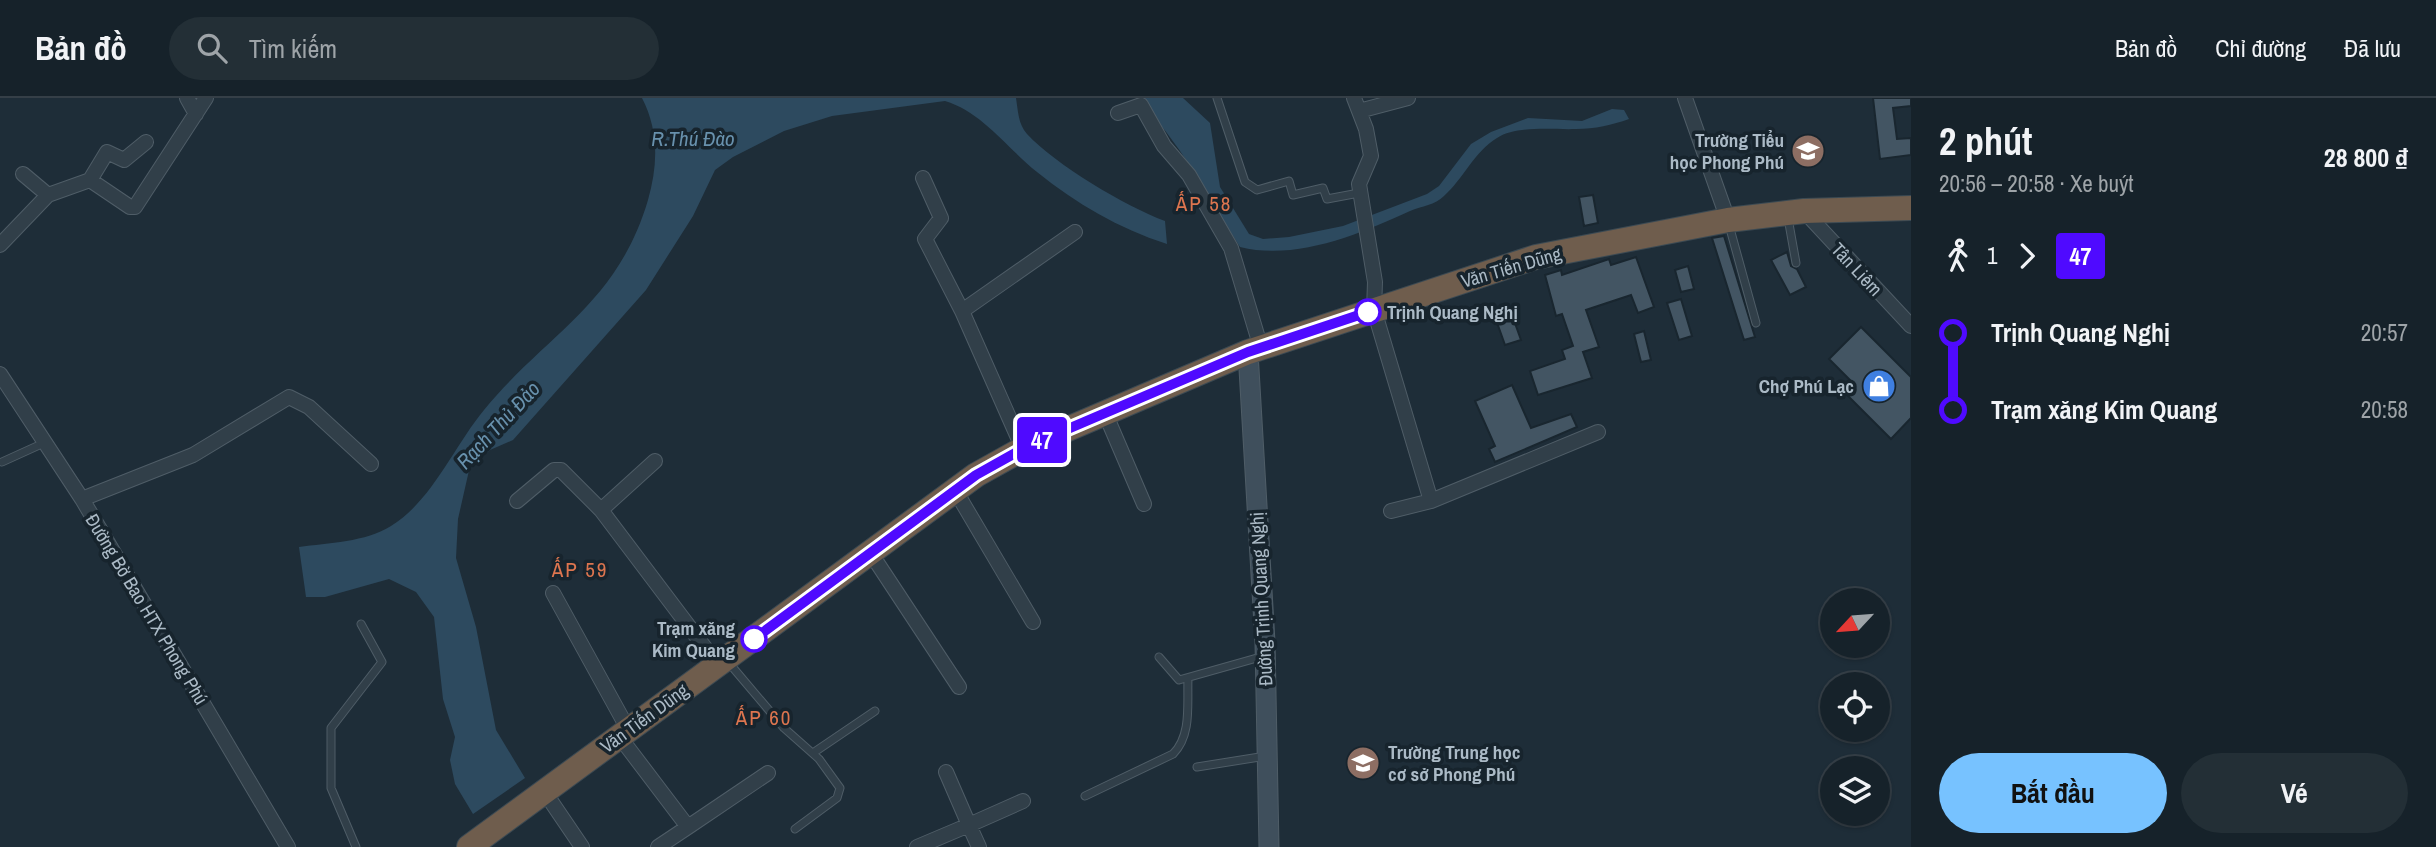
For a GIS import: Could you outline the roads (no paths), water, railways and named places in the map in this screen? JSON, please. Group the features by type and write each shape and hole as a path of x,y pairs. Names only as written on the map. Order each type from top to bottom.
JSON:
{"highway":[{"name":"Văn Tiến Dũng","path":"469,847 955,490 1023,449 1255,350 1536,257 1728,220 1796,212 1911,208"}],"main road":[{"name":"Đường Trịnh Quang Nghị","path":"1255,350 1269,847"}],"street":[{"path":"187,98 196,114"},
{"path":"90,180 130,207 135,207 206,98"},
{"path":"1408,98 1356,105 1371,156 1359,184 1359,193 1375,282 1374,310 1431,501"},
{"path":"1685,98 1728,220"},
{"path":"1118,113 1141,105 1164,146 1189,175 1231,248 1255,350"},
{"path":"0,245 48,195 90,180 107,152 124,160 146,142"},
{"path":"23,174 48,195"},
{"path":"923,178 941,218 925,239 962,311 1023,449"},
{"name":"Tân Liêm","path":"1796,212 1911,326"},
{"path":"962,311 1075,232"},
{"name":"Đường Bờ Bao HTX Phong Phú","path":"0,374 82,499 288,847"},
{"path":"82,499 193,456 283,399 294,397 309,407 371,464"},
{"path":"1105,413 1144,504"},
{"path":"1391,511 1431,501 1598,432"},
{"path":"601,510 655,461"},
{"path":"517,501 554,470 561,470 601,510 722,662"},
{"path":"955,490 1033,622"},
{"path":"870,552 959,687"},
{"path":"553,593 624,732 688,827"},
{"path":"658,847 768,772"},
{"path":"946,772 979,847"},
{"path":"544,791 582,847"},
{"path":"917,847 1023,801"}],"lane":[{"path":"1217,98 1245,182 1257,190 1289,181 1293,195 1322,188 1327,199 1332,200 1359,193"},
{"path":"1796,212 1796,263"},
{"path":"1728,220 1756,323"},
{"path":"2,462 46,442"},
{"path":"356,847 331,788 331,727 382,662 361,624"},
{"path":"1158,657 1179,680 1265,656"},
{"path":"722,662 784,729 813,753 838,785 840,795 795,829"},
{"path":"1085,796 1173,754 1182,746 1186,735 1188,678"},
{"path":"813,753 875,711"},
{"path":"1197,767 1267,756"}],"water":[{"name":"R.Thú Đào","path":"642,98 1016,98 1020,121 1027,134 1055,159 1092,184 1165,221 1167,244 1115,223 1083,205 1037,172 971,113 945,101 832,116 784,131 733,157 715,170 693,216 646,290 513,440 490,450 470,466 458,519 456,558 476,627 496,730 525,778 473,814 455,784 450,760 455,737 443,699 434,617 416,592 389,579 325,597 306,597 299,547 370,535 391,526 406,515 431,488 484,410 599,293 635,236 651,187 655,161 654,136 648,110"},
{"path":"1136,98 1183,98 1210,123 1220,187 1249,234 1263,239 1289,237 1343,226 1427,194 1439,186 1471,144 1491,132 1528,118 1582,121 1612,109 1624,110 1629,119 1590,128 1525,130 1505,134 1482,150 1451,189 1437,201 1349,236 1283,251 1240,247 1180,150"}],"place":[{"name":"Trường Tiểu học Phong Phú","path":"1808,151"},
{"name":"Trịnh Quang Nghị","path":"1368,312"},
{"name":"Chợ Phú Lạc","path":"1879,386"},
{"name":"Trạm xăng Kim Quang","path":"754,639"},
{"name":"Trường Trung học cơ sở Phong Phú","path":"1363,763"}],"district":[{"name":"ẤP 58","path":"1204,203"},
{"name":"ẤP 59","path":"580,569"},
{"name":"ẤP 60","path":"764,717"}],"water label":[{"name":"Rạch Thủ Đảo","path":"498,425"}]}
